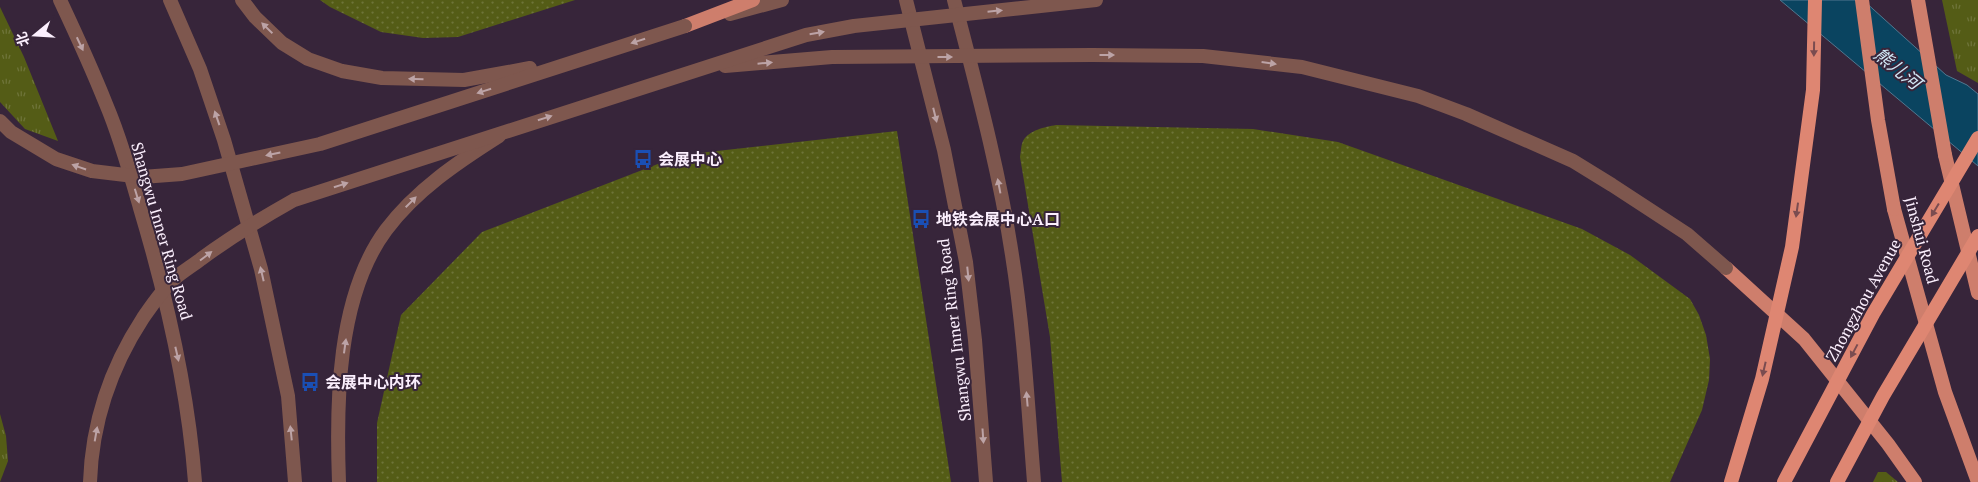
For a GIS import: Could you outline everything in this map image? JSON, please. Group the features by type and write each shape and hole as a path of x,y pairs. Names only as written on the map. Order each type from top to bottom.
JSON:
{"highway":[{"path":"1730,482 1762,379 1792,246 1813,90 1815,0"},
{"name":"Zhongzhou Avenue","path":"1784,482 1873,314 1978,138"},
{"path":"1837,482 1883,396 1978,236"}],"main road":[{"path":"685,26 753,0"},
{"name":"Jinshui Road","path":"1862,0 1878,120 1894,209 1945,392 1978,482"},
{"path":"1918,0 1945,155 1978,293"},
{"path":"1726,268 1804,338 1888,444 1915,482"}],"street":[{"name":"Shangwu Inner Ring Road","path":"60,0 107,105 148,232 164,292 180,367 188,410 195,482"},
{"path":"170,0 200,69 224,140 261,269 288,396 295,482"},
{"path":"242,0 255,17 282,43 308,59 342,71 382,78 464,80 585,58"},
{"path":"0,121 11,132 56,158 92,172 142,178 182,174 320,144 685,26 782,0"},
{"name":"Shangwu Inner Ring Road","path":"906,0 944,150 966,262 978,369 986,482"},
{"path":"954,0 990,140 1012,255 1034,482"},
{"path":"90,482 99,416 113,370 129,339 151,307 173,280 222,244 294,200 806,35 854,26 1096,0"},
{"path":"699,68 832,58 1092,55 1203,56 1302,67 1418,96 1466,114 1573,161 1687,234 1726,268"},
{"path":"339,482 337,420 339,391 350,311 365,264 386,230 412,201 439,176 511,129"}],"green space":[{"path":"320,0 575,0 458,37 423,38 381,32 330,7"},
{"path":"1942,0 1978,0 1978,83 1957,71"},
{"path":"0,7 24,57 58,141 25,129 0,102"},
{"path":"1056,125 1253,129 1338,142 1582,229 1630,255 1690,299 1699,315 1706,335 1710,359 1709,380 1702,410 1670,482 1062,482 1050,337 1020,157 1022,143 1029,134"},
{"path":"897,131 951,482 377,482 377,423 401,315 482,232 681,155"},
{"path":"0,414 6,436 8,461 0,482"},
{"path":"1878,472 1886,472 1898,482 1873,482"}],"water":[{"name":"熊儿河","path":"1780,0 1863,0 1946,75 1967,85 1978,94 1978,166"}],"place":[{"name":"会展中心","path":"643,159"},
{"name":"地铁会展中心A口","path":"921,219"},
{"name":"会展中心内环","path":"310,382"}]}
